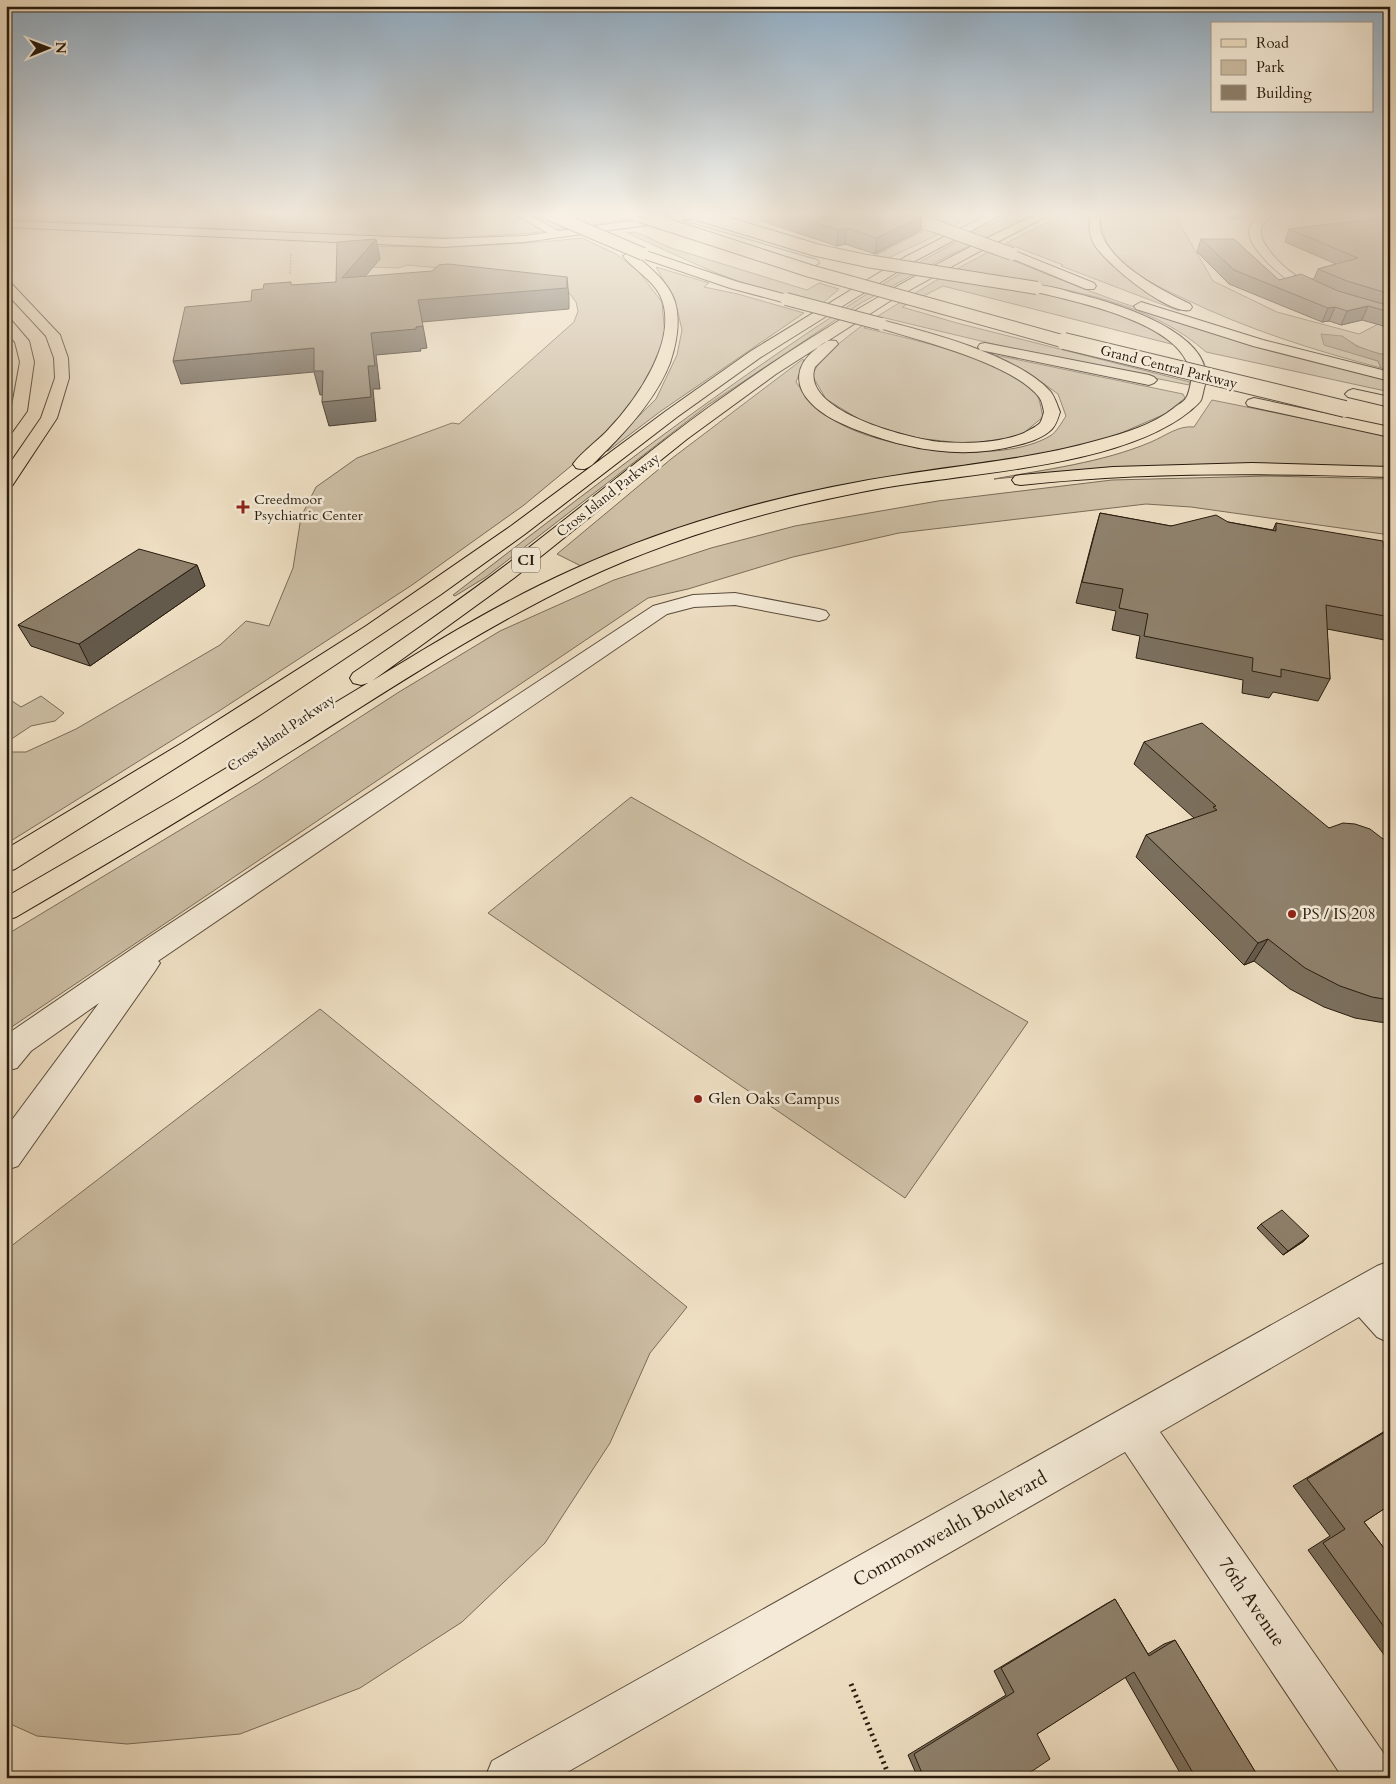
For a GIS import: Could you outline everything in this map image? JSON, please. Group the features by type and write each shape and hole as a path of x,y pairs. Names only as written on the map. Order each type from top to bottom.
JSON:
{"main road":[{"path":"6,482 49,418 62,378 61,358 53,335 18,297"},
{"path":"398,613 543,499 592,455 643,398 659,371 667,349 671,312 666,297"},
{"path":"777,297 967,347 1149,380 1206,393"},
{"name":"Cross Island Parkway","path":"6,862 124,792 276,695 493,548 698,394 763,349 849,297"},
{"name":"Cross Island Parkway","path":"6,910 156,816 308,715 527,559 731,398 786,360 885,297"},
{"path":"886,297 811,361 805,372 806,385 817,401 837,415 895,438 932,446 966,448 1000,444 1026,438 1046,426 1052,412 1046,396 1026,379 967,347"},
{"name":"Grand Central Parkway","path":"900,297 1142,361 1390,418"},
{"path":"953,297 1010,313"},
{"path":"6,910 196,799 478,626 552,587 625,555 705,525 859,487 1102,447 1150,431 1181,413 1197,394 1201,378 1195,361 1180,343 1156,327 1130,314 1102,303 1077,297"},
{"path":"1119,297 1258,343 1390,376"},
{"path":"1167,297 1181,305 1267,340 1390,376"},
{"path":"6,324 22,341 27,362 19,411 6,429"},
{"name":"Grand Central Parkway","path":"1166,351 1212,362"},
{"path":"1349,393 1390,402"},
{"path":"1235,399 1390,432"},
{"path":"361,697 482,630 560,594 635,564 710,539 786,518 875,500 1053,476 1233,467 1390,472"}],"street":[{"path":"1332,297 1390,316"},
{"path":"6,1058 20,1042 158,946 660,610 693,601 735,599 819,615"},
{"path":"6,1155 158,946"},
{"name":"Commonwealth Boulevard","path":"509,1778 1132,1427 1381,1299"},
{"name":"76th Avenue","path":"1132,1427 1372,1778"}],"path":[{"path":"851,1684 890,1778"}],"green space":[{"path":"572,297 658,297 662,302 665,336 642,391 594,447 524,505 412,585 219,711 6,844 6,697 21,707 41,696 64,713 55,721 31,726 7,742 9,752 26,752 76,729 220,645 246,621 269,626 293,568 301,517 316,487 357,458 452,423 459,424 574,322 578,311 576,302"},
{"path":"673,297 749,297 804,313 661,411 608,451 603,451 656,399 677,355 682,330"},
{"path":"798,297 830,297 823,303"},
{"path":"862,297 872,297 708,405 486,577 455,596 453,595 656,440"},
{"path":"908,297 921,297 902,307 957,323 1190,382 1189,385 1035,354 881,317 864,328 955,351 1002,369 1021,380 1037,394 1039,400 1043,417 1020,436 968,444 917,438 865,423 826,399 812,375 823,356 860,327"},
{"path":"987,297 1061,297 1113,312 1151,329 1175,345"},
{"path":"1098,297 1107,297 1185,324 1287,354 1390,381 1390,392 1206,352 1187,337 1146,314"},
{"path":"1143,297 1164,297 1181,308 1179,311"},
{"path":"1182,297 1247,297 1277,312 1359,334 1390,318 1390,355 1365,349 1342,336 1356,354 1378,361 1381,368 1280,338"},
{"path":"990,354 1183,394 1185,398 1165,414 1105,440 1034,455 895,476 581,566 557,554 671,459 803,359 804,362 796,382 811,401 829,417 850,429 876,438 938,450 970,452 1001,450 1028,445 1052,435 1066,416 1058,394 1029,373"},
{"path":"1212,400 1390,436 1390,469 1107,468 994,479 1074,465 1113,455 1151,442 1177,429 1194,427"},
{"path":"1268,476 1390,479 1390,535 1191,507 1146,504 899,533 793,557 688,589 648,598 13,1026 6,1034 6,935 258,783 399,692 500,631 614,580 711,548 795,526 938,501 1112,480"},
{"path":"631,797 1028,1022 905,1198 488,913"},
{"path":"320,1009 687,1307 650,1353 610,1443 545,1543 462,1622 360,1688 240,1734 127,1744 37,1736 6,1722 6,1250"}],"shaded area":[{"path":"1321,334 1342,336 1356,346 1380,354 1390,355 1390,370 1381,368 1378,361 1324,345"}],"building":[{"path":"251,297 452,297 418,300 423,326 416,327 416,329 371,333 375,366 368,366 371,397 322,402 323,371 314,371 314,348 173,361 185,307 251,301"},
{"path":"1301,297 1360,297 1390,306 1390,312 1368,306 1347,311 1335,307 1328,308"},
{"path":"1100,513 1171,526 1216,515 1228,522 1276,531 1276,523 1383,541 1384,548 1390,549 1390,617 1326,605 1330,679 1281,669 1281,677 1252,671 1253,658 1144,636 1148,614 1119,608 1123,589 1082,582"},
{"path":"139,549 197,565 79,644 18,625"},
{"name":"PS / IS 208","path":"1202,723 1329,828 1343,823 1355,824 1370,829 1383,839 1390,837 1390,1000 1372,997 1340,986 1305,968 1268,939 1258,943 1146,835 1217,810 1213,807 1216,806 1144,742"},
{"path":"1282,1210 1309,1236 1288,1251 1261,1224"},
{"path":"1390,1429 1390,1505 1364,1522 1390,1556 1390,1635 1323,1543 1345,1529 1307,1479"},
{"path":"1115,1599 1149,1656 1175,1640 1259,1778 1196,1778 1134,1672 1037,1734 1050,1759 1022,1778 924,1778 914,1754 1014,1692 1001,1668"}],"place":[{"name":"Creedmoor Psychiatric Center","path":"243,507"},
{"name":"PS / IS 208","path":"1292,914"},
{"name":"Glen Oaks Campus","path":"698,1099"}]}
